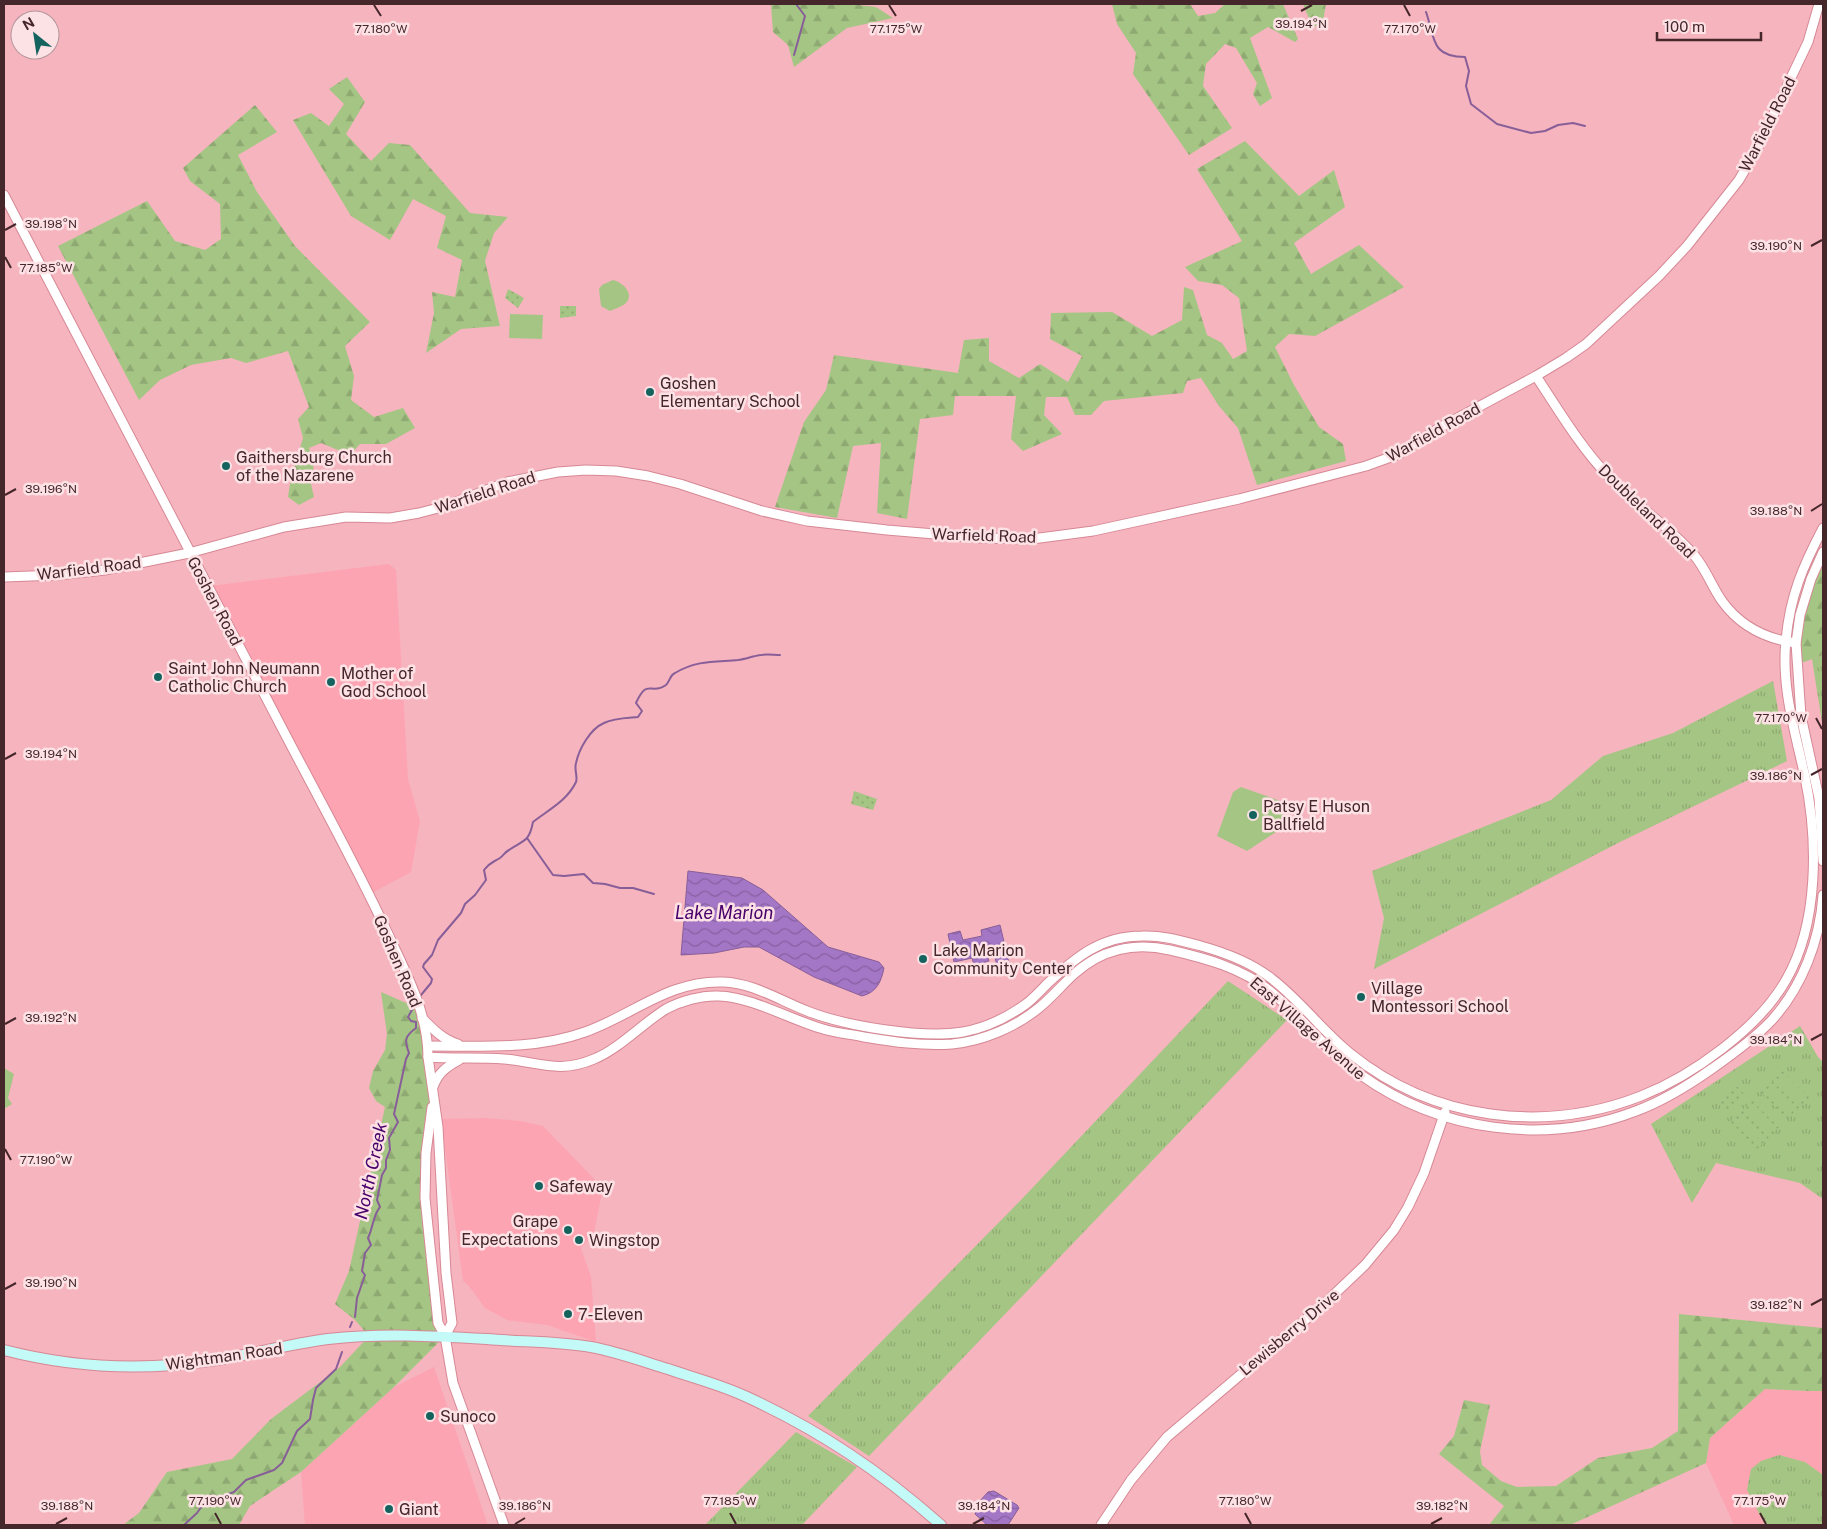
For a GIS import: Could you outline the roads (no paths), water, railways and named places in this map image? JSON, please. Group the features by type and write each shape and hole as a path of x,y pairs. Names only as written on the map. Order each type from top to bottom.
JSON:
{"main road":[{"name":"Wightman Road","path":"4,1350 40,1359 144,1367 218,1360 316,1341 348,1337 391,1335 445,1336 588,1346 636,1358 713,1384 746,1396 791,1418 827,1439 881,1475 941,1525"}],"street":[{"name":"Warfield Road","path":"4,577 91,572 190,553 284,527 346,518 390,518 419,513 446,506 507,482 550,473 586,470 616,471 648,476 680,484 762,511 822,523 982,538 1032,539 1093,531 1239,499 1375,463 1399,454 1465,414 1536,376 1586,344 1659,276 1687,246 1739,180 1758,147 1808,42 1819,4"},
{"name":"Goshen Road","path":"4,195 366,888 413,990 422,1017 428,1046 433,1088 426,1153 425,1198 438,1323 445,1336 453,1383 504,1525"},
{"name":"Doubleland Road","path":"1536,376 1592,458 1611,479 1696,557 1722,601 1736,618 1760,633 1786,642 1796,643"},
{"name":"East Village Avenue","path":"428,1046 521,1044 572,1036 601,1025 660,994 686,986 720,982 754,988 808,1011 866,1026 919,1033 961,1032 986,1026 1026,1004 1072,960 1094,947 1121,938 1148,936 1209,948 1236,957 1259,970 1287,992 1355,1058 1399,1085 1447,1105 1485,1114 1527,1118 1565,1116 1605,1108 1636,1098 1684,1075 1729,1043 1760,1014 1787,979 1803,940 1811,903 1812,828 1806,782 1787,699 1786,642 1795,591 1802,568 1823,528"},
{"path":"1823,552 1811,579 1800,615 1796,643 1801,716 1819,798 1823,861"},
{"name":"East Village Avenue","path":"428,1057 505,1059 552,1067 582,1064 610,1051 666,1009 676,1004 715,995 747,1001 826,1030 906,1044 957,1043 980,1039 1007,1028 1024,1018 1040,1007 1076,972 1091,961 1123,948 1148,946 1221,964 1246,975 1270,992 1336,1056 1361,1076 1392,1095 1443,1117 1491,1126 1529,1130 1580,1126 1636,1111 1682,1089 1732,1054 1765,1027 1788,999 1802,975 1814,944 1822,911 1823,896"},
{"path":"422,1017 433,1029 450,1042 465,1046"},
{"path":"433,1088 437,1077 444,1069 462,1059"},
{"name":"Goshen Road","path":"433,1097 438,1127 446,1273 452,1323 445,1336"},
{"name":"Lewisberry Drive","path":"1101,1525 1130,1480 1167,1437 1325,1303 1365,1266 1394,1230 1408,1207 1424,1173 1447,1105"}],"water":[{"name":"Lake Marion","path":"688,871 742,878 763,890 828,947 879,962 884,968 878,986 862,996 814,977 759,947 744,947 714,953 681,955"},
{"path":"1000,925 1009,963 997,966 994,953 987,954 989,961 974,965 972,958 954,962 948,934 960,931 963,940 982,936 981,930"},
{"path":"994,1491 1019,1508 1008,1525 987,1525 975,1514 979,1502 988,1492"}],"waterway":[{"path":"794,55 805,16 796,4"},
{"path":"1426,12 1433,37 1440,49 1454,56 1465,57 1469,71 1466,86 1471,104 1497,124 1531,133 1545,131 1558,125 1573,123 1585,126"},
{"name":"North Creek","path":"421,995 432,979 423,967 432,955 438,940 486,880 484,870 486,867 525,840 530,834 533,822 568,795 576,782 577,758 582,746 594,730 612,720 638,717 642,711 636,703 640,695 647,689 661,688 666,685 673,674 683,669 706,662 738,660 763,655 780,655"},
{"path":"527,838 553,875 584,874 593,883 620,888 633,888 654,894"},
{"name":"North Creek","path":"355,1317 357,1298 365,1275 362,1271 365,1253 371,1245 368,1238 380,1207 377,1200 390,1150 389,1138 398,1122 394,1114 409,1053 406,1045 407,1039 416,1028 416,1022 411,1021 408,1017 413,1008"},
{"name":"North Creek","path":"350,1327 352,1322"},
{"name":"North Creek","path":"184,1525 197,1513 204,1503 234,1492 246,1480 274,1470 282,1463 297,1431 310,1419 316,1388 336,1369 342,1352"}],"place":[{"name":"Goshen Elementary School","path":"650,392"},
{"name":"Gaithersburg Church of the Nazarene","path":"226,466"},
{"name":"Saint John Neumann Catholic Church","path":"158,677"},
{"name":"Mother of God School","path":"331,682"},
{"name":"Patsy E Huson Ballfield","path":"1253,815"},
{"name":"Lake Marion Community Center","path":"923,959"},
{"name":"Village Montessori School","path":"1361,997"},
{"name":"Safeway","path":"539,1186"},
{"name":"Grape Expectations","path":"568,1230"},
{"name":"Wingstop","path":"579,1240"},
{"name":"7-Eleven","path":"568,1314"},
{"name":"Sunoco","path":"430,1416"},
{"name":"Giant","path":"389,1509"}]}
